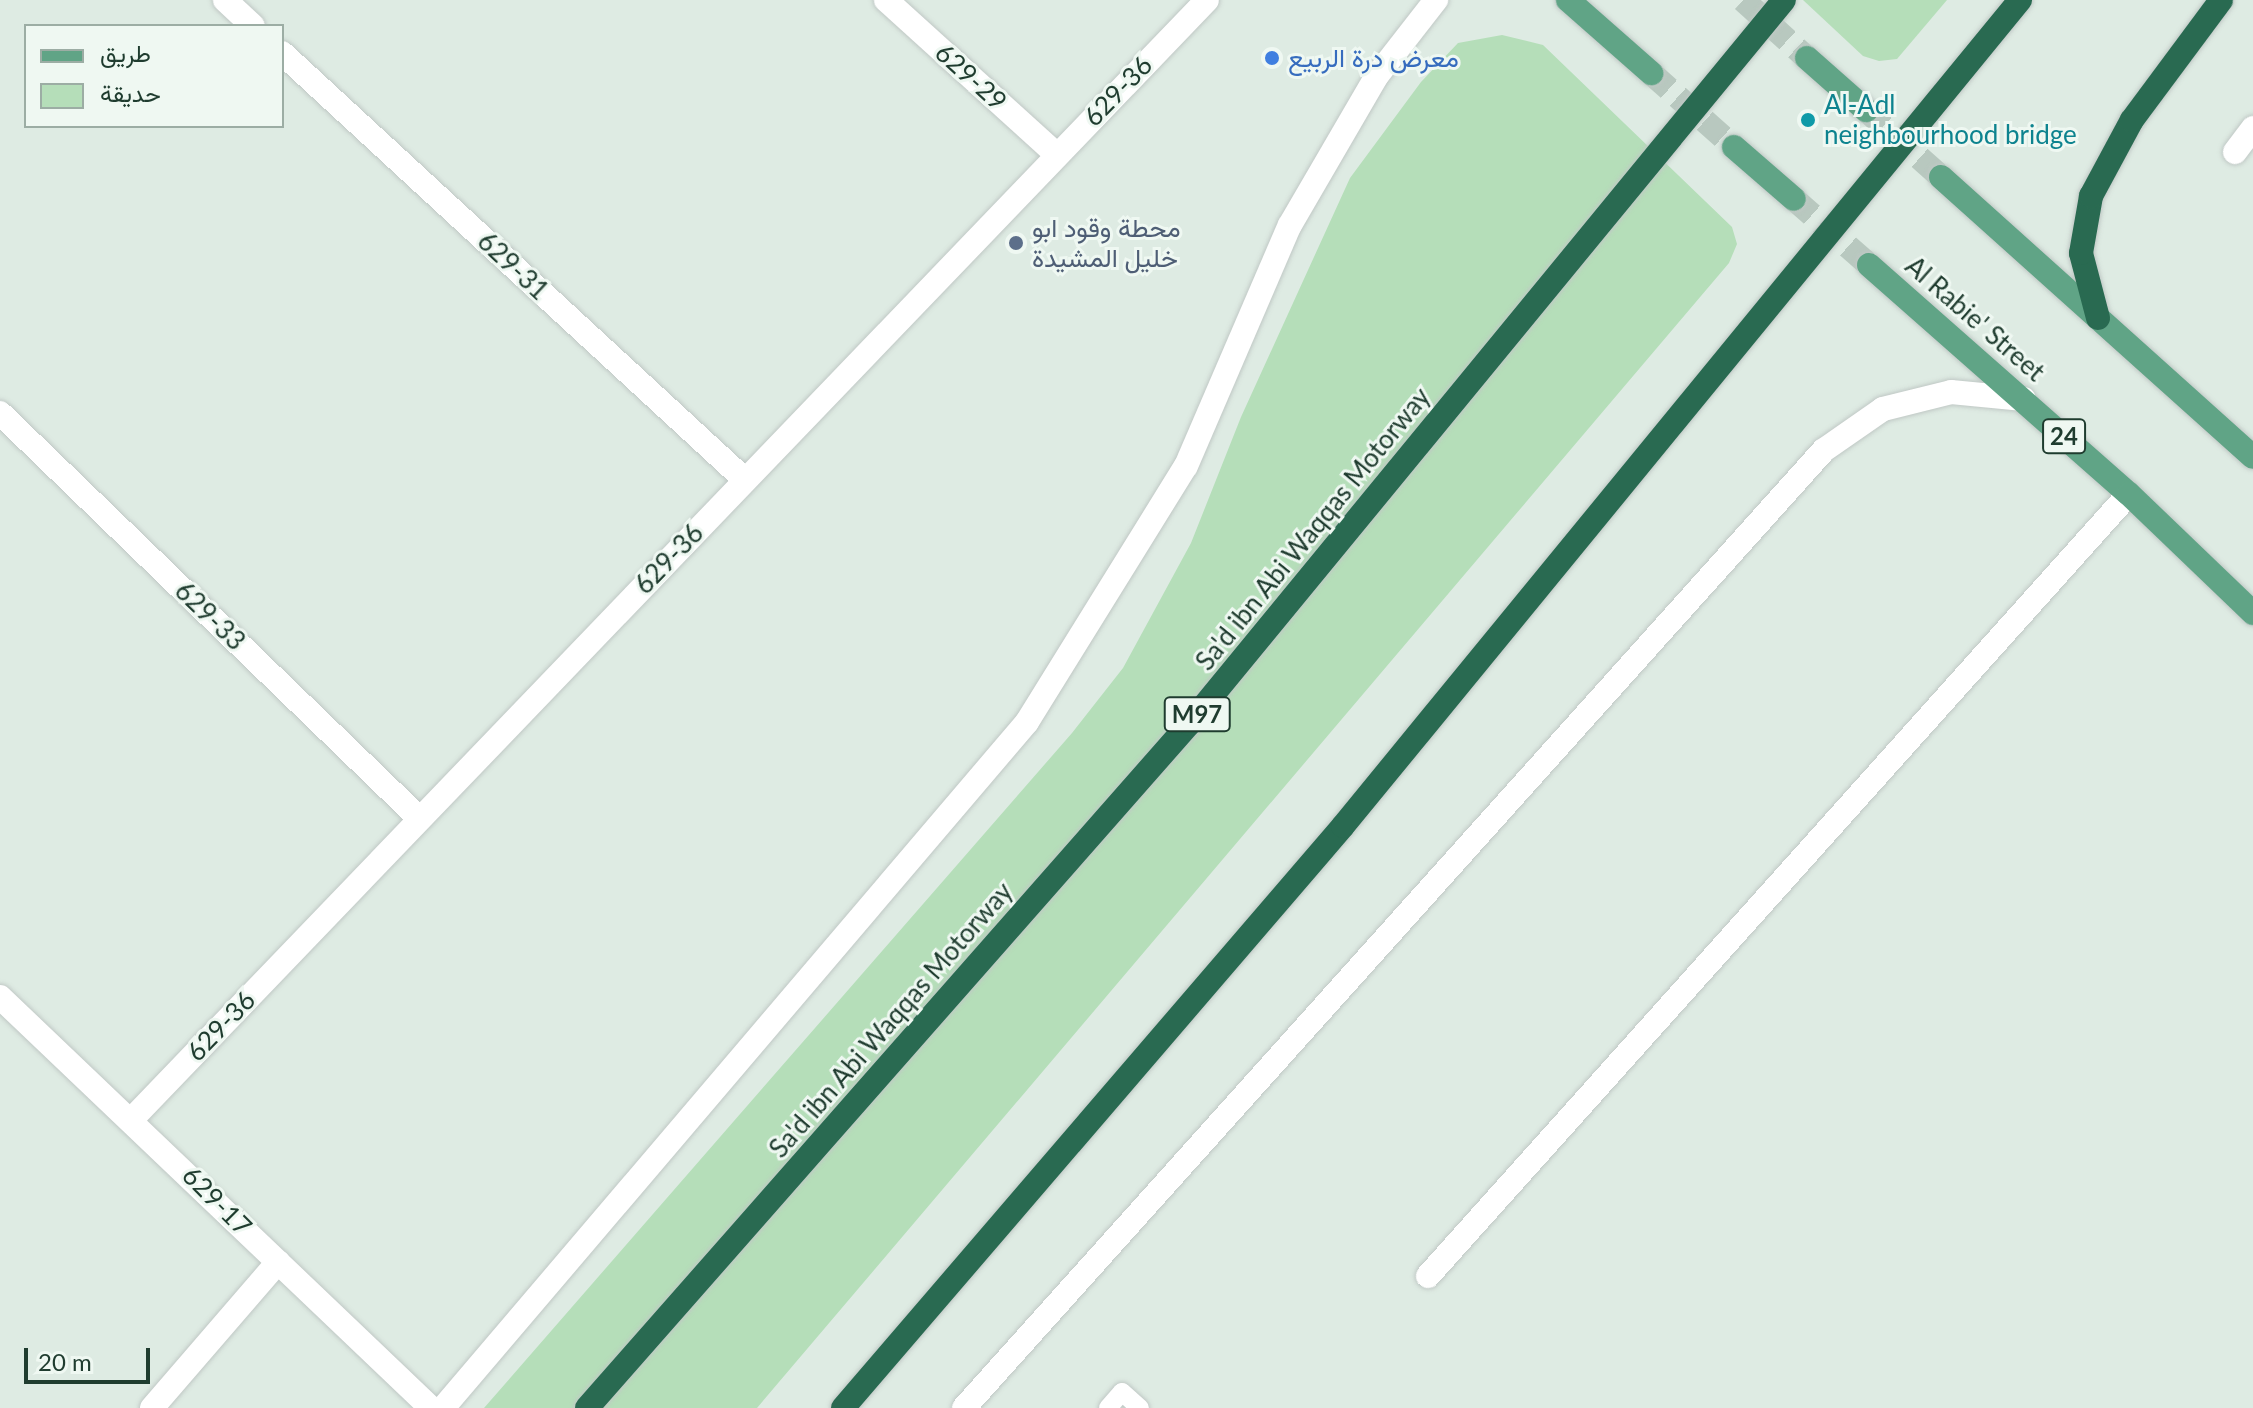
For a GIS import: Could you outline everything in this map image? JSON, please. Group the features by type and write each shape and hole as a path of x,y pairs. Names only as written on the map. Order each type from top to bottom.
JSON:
{"highway":[{"name":"Sa'd ibn Abi Waqqas Motorway","path":"587,1408 1189,724 1784,0"},
{"path":"843,1408 1353,814 2020,0"},
{"path":"2098,318 2081,253 2091,196 2132,120 2221,0"}],"main road":[{"path":"1568,0 1651,73"},
{"path":"1807,58 1866,110"},
{"path":"1734,147 1794,199"},
{"path":"1941,177 2253,457"},
{"name":"Al Rabie' Street","path":"1869,265 2129,494 2253,613"}],"street":[{"path":"225,0 251,24"},
{"name":"629-29","path":"886,0 1057,155"},
{"name":"629-36","path":"133,1118 1207,0"},
{"path":"443,1408 1027,722 1186,466 1290,225 1376,77 1436,0"},
{"name":"629-31","path":"284,55 745,480"},
{"path":"2235,152 2253,128"},
{"path":"964,1408 1824,450 1883,409 1951,392 2024,399"},
{"name":"629-33","path":"0,413 420,819"},
{"path":"1428,1276 2129,494"},
{"name":"629-17","path":"0,997 133,1118 431,1408"},
{"path":"152,1408 278,1262"}],"lane":[{"path":"1108,1408 1122,1392 1140,1408"}],"green space":[{"path":"1803,0 1947,0 1897,59 1879,61 1863,56"},
{"path":"1502,35 1543,45 1732,227 1737,244 1729,263 757,1408 484,1408 1072,733 1123,668 1191,543 1241,417 1350,178 1421,82 1458,43"}],"tunnel":[{"path":"1743,0 1807,58"},
{"path":"1651,73 1734,147"},
{"path":"1866,110 1941,177"},
{"path":"1794,199 1869,265"}],"place":[{"name":"معرض درة الربيع","path":"1272,58"},
{"name":"Al-Adl neighbourhood bridge","path":"1808,120"},
{"name":"محطة وقود ابو خليل المشيدة","path":"1016,243"}]}
